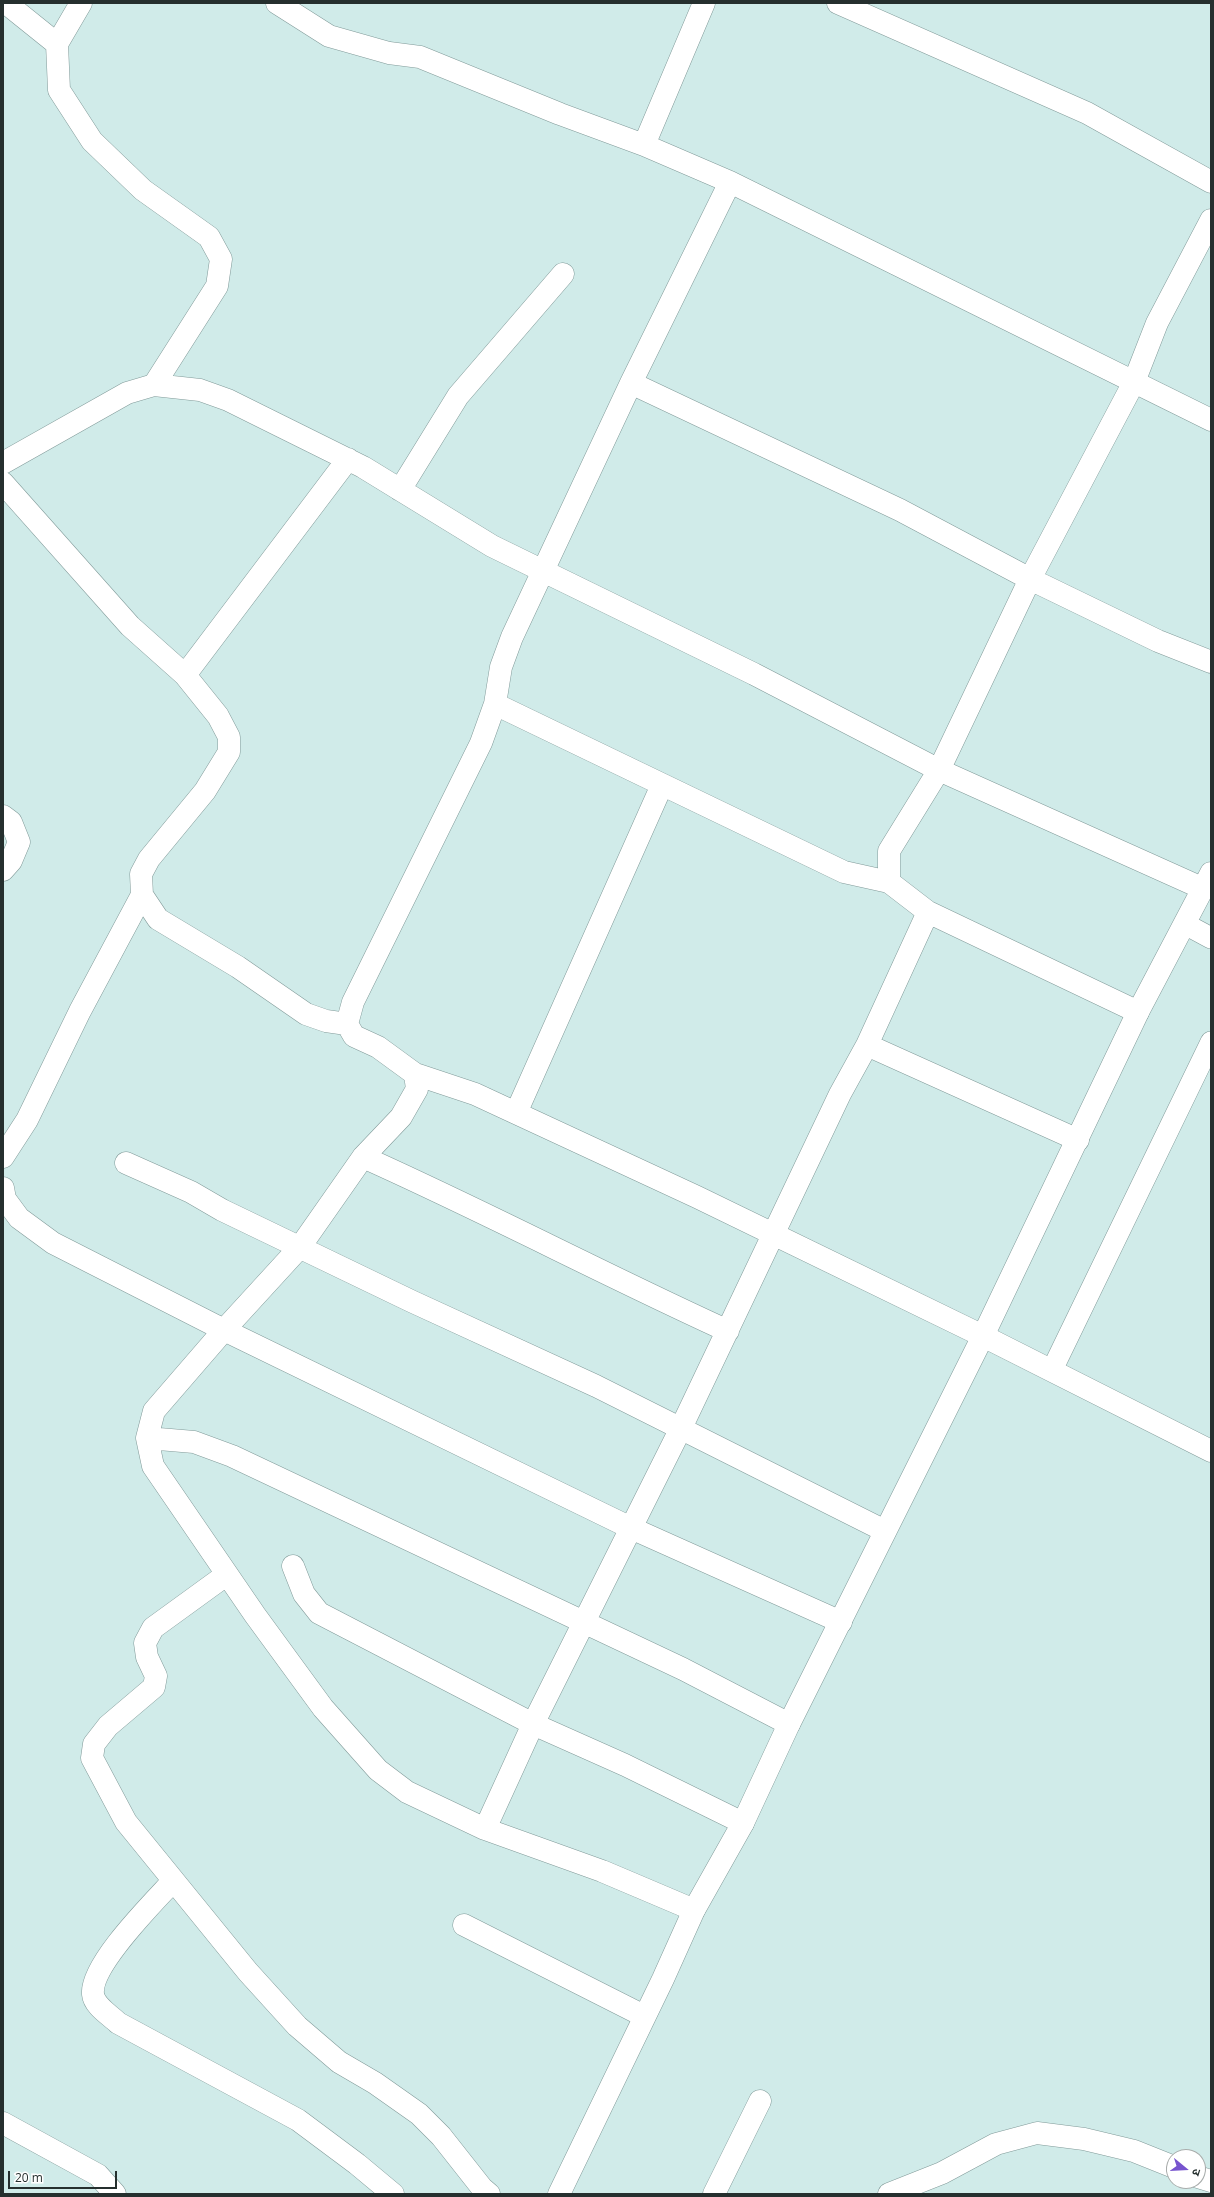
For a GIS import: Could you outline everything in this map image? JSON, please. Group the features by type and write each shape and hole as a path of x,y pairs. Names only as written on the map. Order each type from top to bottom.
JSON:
{"street":[{"path":"6,3 57,44"},
{"path":"81,3 57,44 59,90 92,141 143,190 209,237 222,259 217,286 154,385"},
{"path":"277,3 329,36 389,53 420,57 560,114 644,145 730,182 1211,420"},
{"path":"644,145 704,3"},
{"path":"838,3 1087,113 1211,182"},
{"path":"730,182 631,383 512,637 501,667 495,704 481,743 353,1002 347,1024 354,1036 378,1047 415,1074 475,1094 772,1234 1052,1370 1211,1451"},
{"path":"889,882 889,851 938,770 1030,579 1134,382 1157,323 1211,220"},
{"path":"400,490 458,396 563,274"},
{"path":"631,383 900,510 1030,579 1158,641 1211,662"},
{"path":"3,463 127,393 154,385 200,390 228,400 348,459 492,546 754,674 938,770 1102,845 1207,881 1138,1012 983,1336 789,1724 743,1823 694,1910 663,1979 559,2194"},
{"path":"185,675 348,459"},
{"path":"3,483 130,626 185,675 218,716 229,737 229,752 205,791 149,859 141,874 142,895 80,1011 27,1120 3,1157"},
{"path":"495,704 844,872 889,882 928,912 1138,1012"},
{"path":"516,1113 662,785"},
{"path":"3,816 11,822 19,842 11,861 3,870"},
{"path":"142,895 158,919 238,967 306,1014 326,1021 347,1024"},
{"path":"485,1829 534,1724 728,1331 772,1234 840,1094 867,1046 928,912"},
{"path":"867,1046 1078,1140"},
{"path":"415,1074 417,1089 401,1117 363,1157 300,1247 224,1330 154,1411 147,1438 153,1466 226,1575 324,1708 378,1770 407,1792 485,1829 602,1871 694,1910"},
{"path":"363,1157 447,1194 651,1296 728,1331"},
{"path":"126,1163 191,1192 222,1210 681,1428 885,1531"},
{"path":"3,1188 5,1199 19,1218 53,1243 224,1330 631,1528 841,1622"},
{"path":"147,1438 194,1442 232,1456 683,1669 789,1724"},
{"path":"293,1566 304,1594 320,1613 534,1724 625,1765 743,1823"},
{"path":"226,1575 153,1628 146,1643 147,1657 156,1676 154,1687 108,1726 94,1744 92,1758 126,1822 248,1972 297,2026 339,2062 375,2083 419,2114 441,2136 481,2192"},
{"path":"173,1881 113,1949 96,1978 93,1994 98,2005 118,2023 298,2120 357,2164 393,2194"},
{"path":"464,1926 644,2016"},
{"path":"714,2194 760,2101"},
{"path":"3,2123 98,2175 115,2194"},
{"path":"889,2194 942,2173 996,2144 1037,2133 1084,2139 1134,2151 1166,2164"}],"lane":[{"path":"1185,924 1211,938"},
{"path":"1052,1370 1211,1042"}]}
